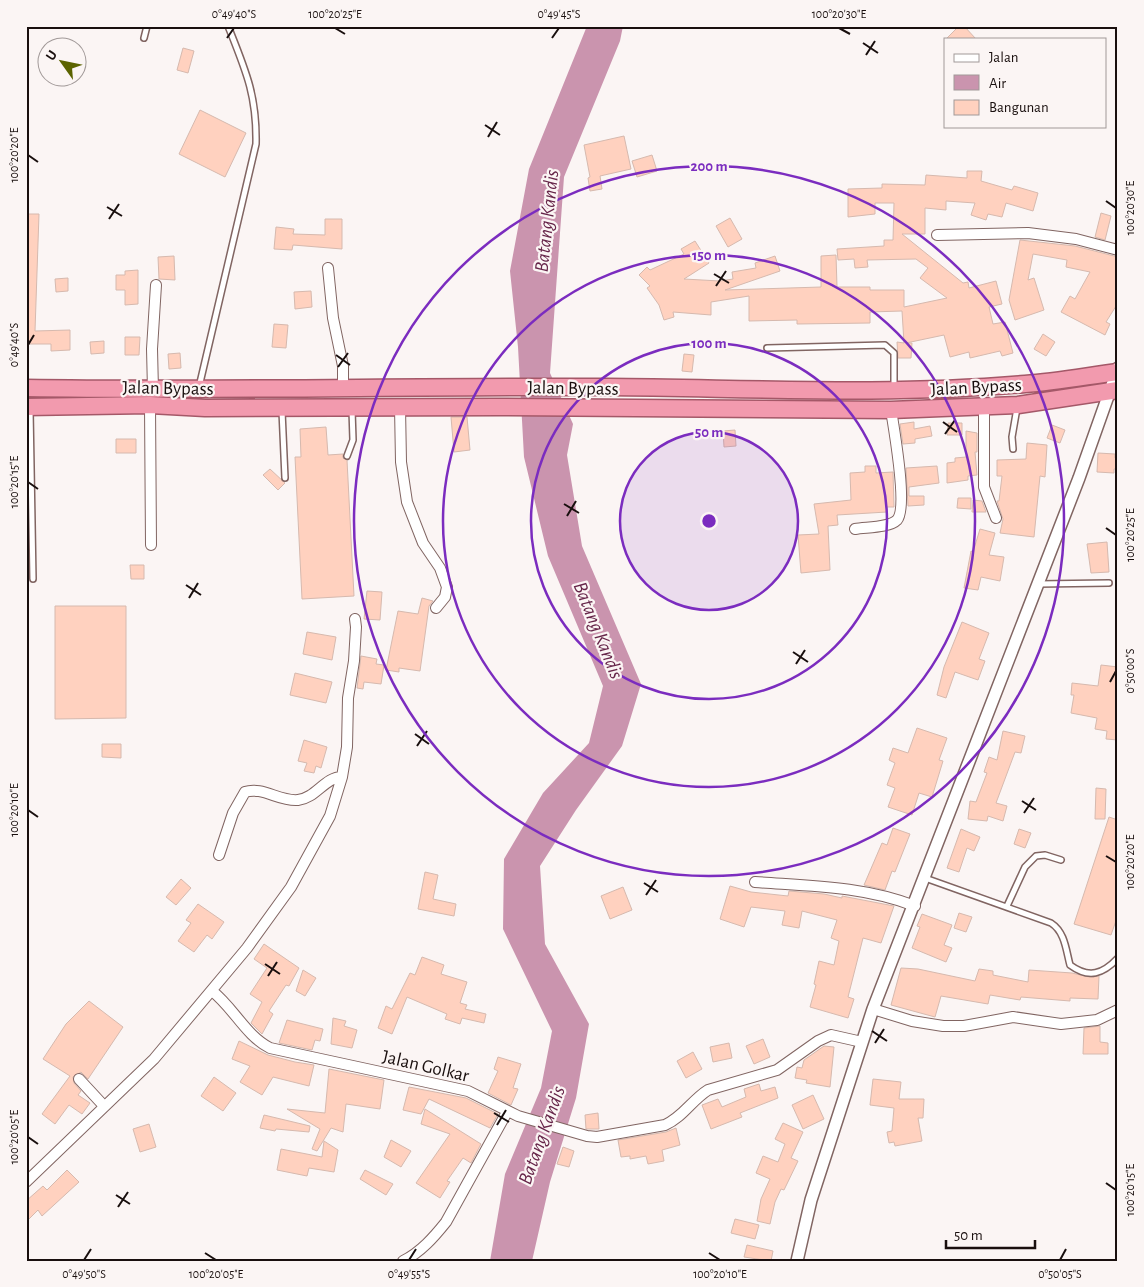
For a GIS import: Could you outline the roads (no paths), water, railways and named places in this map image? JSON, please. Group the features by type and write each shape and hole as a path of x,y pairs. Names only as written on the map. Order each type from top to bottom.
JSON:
{"highway":[{"name":"Jalan Bypass","path":"28,407 151,398 198,390 504,387 894,390 1020,385 1117,371"},
{"name":"Jalan Bypass","path":"26,388 281,408 500,407 841,410 984,408 1113,391"},
{"path":"841,391 841,410"}],"street":[{"path":"937,235 1028,233 1076,239 1118,250"},
{"path":"328,268 333,318 343,366 343,388"},
{"path":"151,545 151,398 156,284"},
{"path":"797,1261 809,1207 873,1009 915,906 1037,584 1113,391 1117,371"},
{"path":"400,407 401,462 407,502 423,543 440,568 447,587 445,597 436,608"},
{"path":"984,408 984,487 996,518"},
{"path":"856,528 891,524 900,514 901,491 891,410"},
{"path":"26,1182 154,1059 251,943 291,887 330,816 342,778 347,747 348,698 354,661 356,627 354,619"},
{"path":"219,855 233,814 245,792 256,790 280,799 299,800 315,793 336,777 342,778"},
{"path":"755,882 854,889 890,897 915,906"},
{"name":"Jalan Golkar","path":"212,990 226,1001 261,1044 270,1048 468,1091 518,1116 597,1136 666,1125 675,1120 700,1095 708,1090 777,1070 825,1038 839,1035 862,1042"},
{"path":"873,1009 912,1021 943,1026 964,1026 1013,1017 1061,1024 1097,1020 1118,1010"},
{"path":"79,1079 104,1106"},
{"path":"403,1261 414,1256 446,1222 508,1112"}],"lane":[{"path":"144,38 147,26"},
{"path":"198,390 256,144 256,117 252,87 230,28"},
{"path":"766,348 885,345 890,347 894,357 894,390"},
{"path":"1013,449 1012,437 1018,405"},
{"path":"28,407 33,579"},
{"path":"348,456 353,440 352,407"},
{"path":"281,408 285,478"},
{"path":"1037,584 1109,583"},
{"path":"1007,906 1025,867 1036,856 1045,855 1061,860"},
{"path":"925,878 1007,906 1058,928 1062,934 1070,965 1079,972 1099,973 1108,969 1118,958"}],"water":[{"name":"Batang Kandis","path":"587,26 623,26 620,41 564,177 550,373 573,424 567,455 582,546 641,684 622,746 576,810 540,866 545,944 589,1024 576,1098 550,1182 532,1261 490,1261 505,1174 541,1088 552,1031 503,929 504,859 543,793 589,743 603,686 548,556 524,457 518,347 510,271 529,169"}]}
